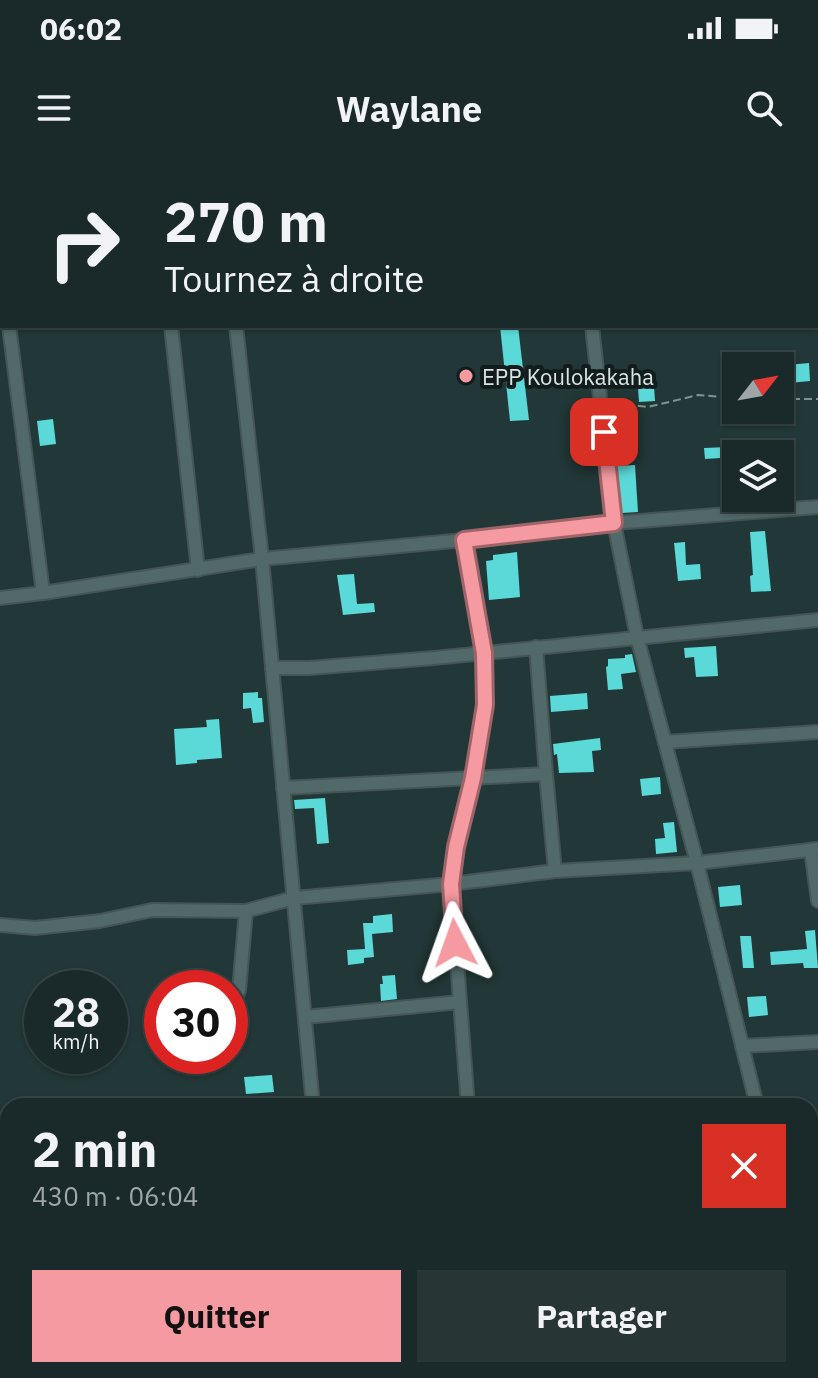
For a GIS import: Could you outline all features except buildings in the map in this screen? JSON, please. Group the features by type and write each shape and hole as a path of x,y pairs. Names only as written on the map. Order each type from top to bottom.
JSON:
{"street":[{"path":"9,328 43,593"},
{"path":"171,328 198,570"},
{"path":"236,328 262,559 312,1098"},
{"path":"592,328 614,523 637,637 755,1098"},
{"path":"0,598 262,559 614,523 818,507"},
{"path":"464,540 484,653 485,705 451,884 467,1098"},
{"path":"272,668 309,668 484,653 818,620"},
{"path":"536,647 555,871"},
{"path":"665,742 818,732"},
{"path":"283,788 546,774"},
{"path":"0,925 35,928 100,921 152,910 246,911 294,898 555,871 697,863 814,849 818,901"},
{"path":"241,970 246,911"},
{"path":"305,1017 460,1002"},
{"path":"742,1046 818,1042"}],"path":[{"path":"600,402 648,407 698,395 722,397"},
{"path":"794,399 818,399"}],"place":[{"name":"EPP Koulokakaha","path":"466,376"}],"route":[{"path":"455,943 451,884 485,705 484,653 464,540 614,523 604,432"}]}
